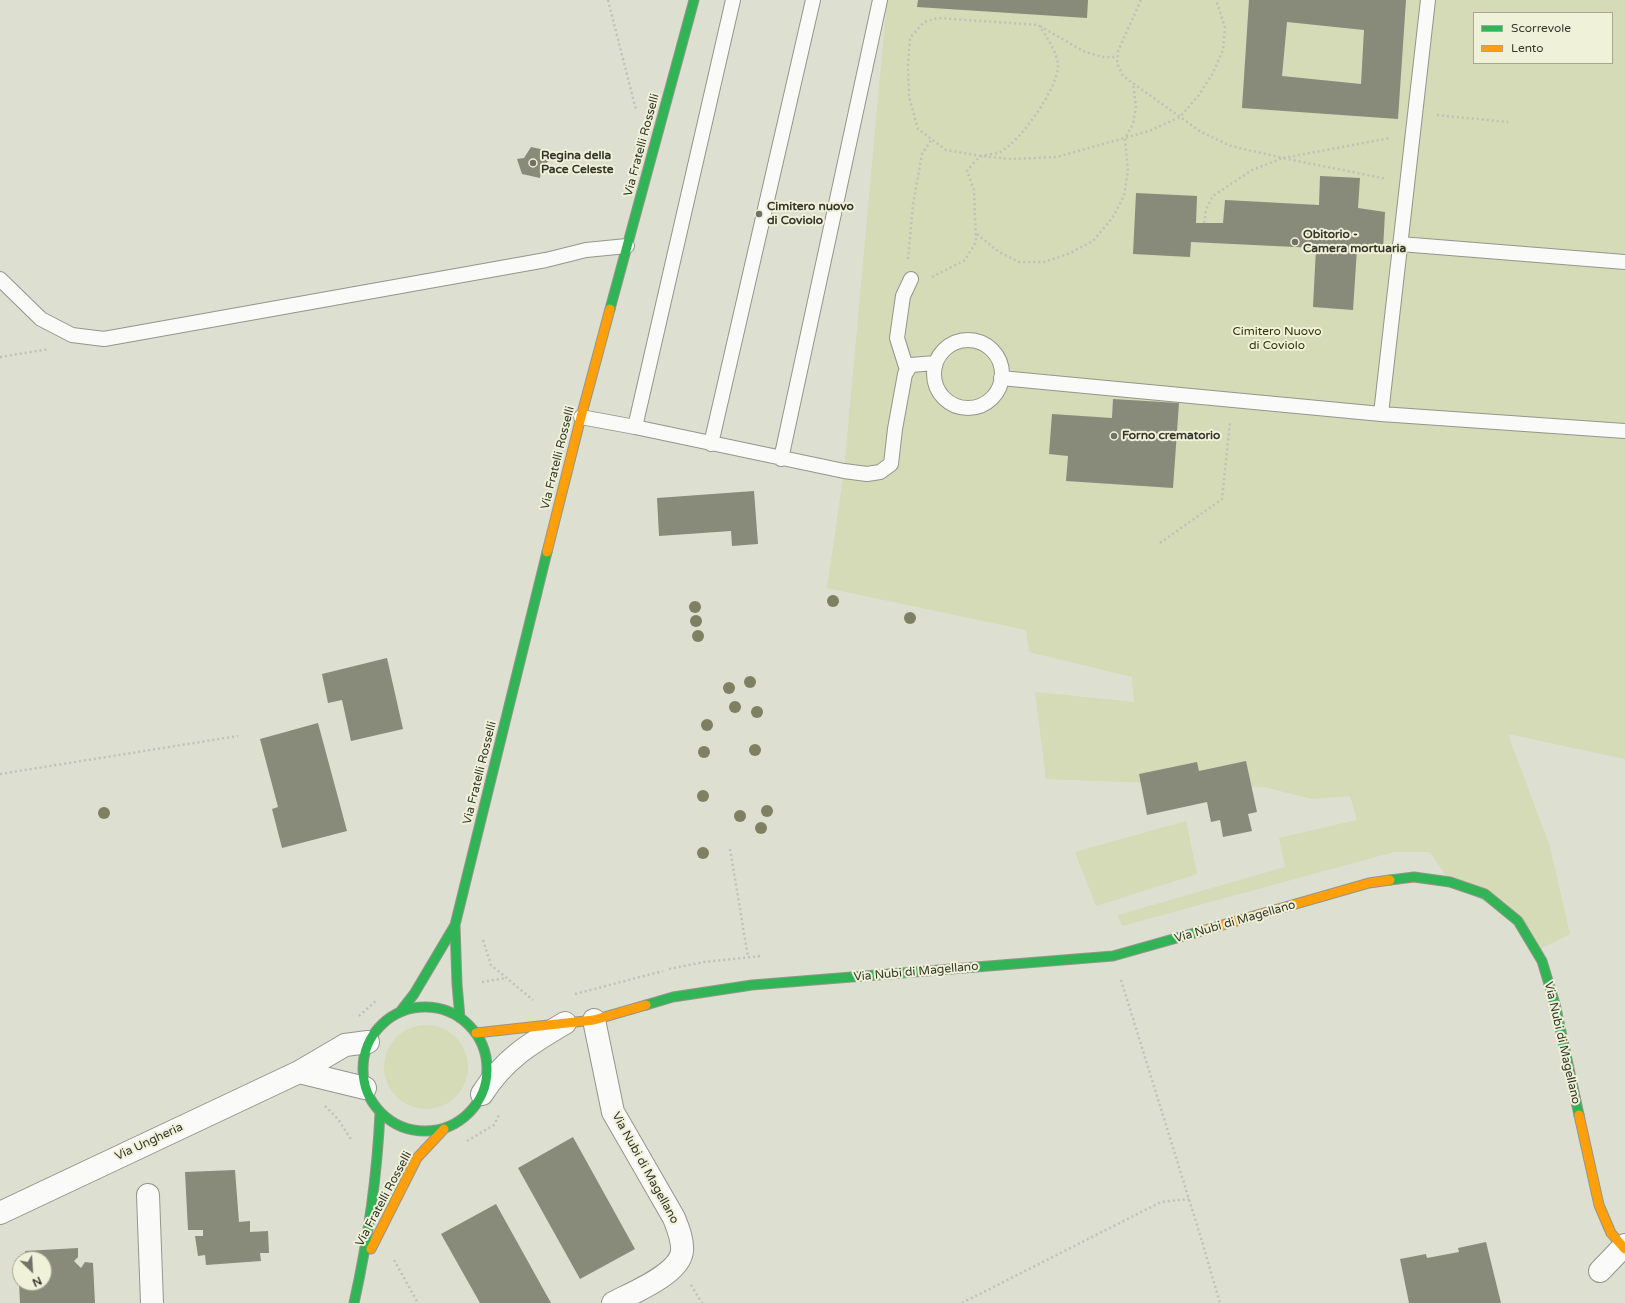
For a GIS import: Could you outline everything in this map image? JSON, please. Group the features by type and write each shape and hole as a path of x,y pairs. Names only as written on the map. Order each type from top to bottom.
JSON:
{"street":[{"name":"Via Fratelli Rosselli","path":"460,1018 456,984 455,925 580,417 694,0"},
{"name":"Via Nubi di Magellano","path":"476,1033 594,1020 673,997 752,985 1113,956 1369,883 1414,877 1450,882 1485,894 1518,921 1542,961 1555,1004 1599,1205 1611,1233 1624,1247"},
{"name":"Via Fratelli Rosselli","path":"400,1012 414,994 455,925"},
{"name":"Via Fratelli Rosselli","path":"425,1007 443,1010 460,1018 476,1033 483,1047 487,1063 486,1078 482,1094 473,1109 460,1121 444,1129 427,1132 409,1130 394,1124 380,1113 371,1102 365,1088 362,1072 363,1057 368,1042 376,1030 387,1019 400,1012 425,1007"},
{"name":"Via Nubi di Magellano","path":"594,1020 613,1112 674,1218 680,1234 682,1251 678,1263 667,1274 613,1303"},
{"name":"Via Nubi di Magellano","path":"482,1094 493,1076 525,1047 565,1023"},
{"name":"Via Ungheria","path":"0,1213 299,1072 345,1045 368,1042"},
{"path":"299,1072 365,1088"},
{"name":"Via Fratelli Rosselli","path":"354,1303 363,1265 378,1157 380,1113"},
{"name":"Via Fratelli Rosselli","path":"363,1265 417,1158 444,1129"},
{"path":"148,1195 152,1303"},
{"path":"1600,1271 1624,1247"}],"lane":[{"path":"635,427 732,0"},
{"path":"711,444 813,0"},
{"path":"781,459 880,0"},
{"path":"1381,414 1428,0"},
{"path":"1400,244 1625,262"},
{"path":"0,279 41,319 72,335 104,339 546,260 586,250 627,246"},
{"path":"907,370 896,338 903,296 912,279"},
{"path":"959,340 981,342 990,348 997,356 1001,367 1001,378 998,389 991,398 982,404 971,407 960,407 949,402 941,395 935,385 933,374 935,363 940,353 948,345 959,340"},
{"path":"580,417 635,427 781,459 867,474 880,472 890,464 895,429 907,370 911,365 935,363"},
{"path":"1001,378 1381,414 1625,431"}],"path":[{"path":"608,0 636,111"},
{"path":"1141,0 1118,50 1117,63 1123,76 1180,118 1201,132 1231,146 1407,183"},
{"path":"1118,57 1102,57 1083,51 1039,26 938,18 924,22 910,38 908,65 909,97 918,128 946,150 981,156 1011,159 1057,157 1149,131 1180,118 1199,95 1210,78 1223,50 1225,27 1216,0"},
{"path":"932,139 922,154 913,205 907,273 915,283 938,275 965,260 976,242 974,190 967,170 981,156 1000,152 1015,140 1038,111 1053,84 1058,66 1052,45 1039,26"},
{"path":"976,233 999,252 1020,262 1044,262 1068,254 1093,240 1113,217 1124,196 1128,171 1125,138 1133,124 1136,107 1133,83"},
{"path":"1414,114 1508,122"},
{"path":"1204,223 1206,209 1213,196 1252,170 1283,158 1412,133"},
{"path":"1160,543 1222,499 1232,400"},
{"path":"0,774 238,736"},
{"path":"730,849 752,985"},
{"path":"482,939 491,965 537,1003 541,1026"},
{"path":"1113,956 1220,1303"},
{"path":"463,1144 494,1125 500,1112"},
{"path":"962,1303 1161,1202 1189,1199"},
{"path":"379,1233 418,1303"}],"green space":[{"name":"Cimitero Nuovo di Coviolo","path":"887,0 1625,0 1625,759 1508,734 1550,847 1570,934 1536,951 1518,921 1450,882 1430,852 1394,852 1122,926 1118,915 1285,867 1279,838 1357,820 1350,796 1312,799 1264,787 1046,779 1035,692 1134,702 1132,677 1029,652 1026,630 827,588 844,471"},
{"path":"1186,821 1197,874 1096,906 1075,852"},
{"path":"426,1025 442,1028 449,1032 461,1044 465,1051 468,1067 465,1083 461,1090 449,1102 442,1106 426,1109 410,1106 403,1102 391,1090 387,1083 384,1067 387,1051 391,1044 403,1032 410,1028"}],"building":[{"path":"918,0 1088,0 1087,18 917,7"},
{"path":"1249,0 1406,0 1398,119 1242,108","holes":["1287,22 1364,30 1361,84 1282,76"]},
{"name":"Regina della Pace Celeste","path":"531,147 545,150 549,160 541,171 540,178 522,174 517,159 524,158"},
{"name":"Obitorio - Camera mortuaria","path":"1320,176 1360,178 1358,208 1385,212 1383,250 1357,249 1353,310 1313,307 1316,248 1191,242 1190,257 1133,254 1136,193 1197,196 1196,223 1223,223 1225,200 1319,205"},
{"name":"Forno crematorio","path":"1113,399 1179,403 1173,488 1066,481 1068,456 1049,454 1052,414 1112,418"},
{"path":"754,491 758,544 732,546 731,531 659,536 657,498"},
{"path":"387,658 403,729 351,741 342,700 328,703 322,674"},
{"path":"318,723 347,831 282,848 272,809 278,807 260,739"},
{"path":"1246,761 1257,812 1248,814 1252,831 1223,837 1220,820 1211,822 1207,802 1147,815 1139,774 1197,762 1199,771"},
{"path":"573,1137 635,1249 580,1279 518,1168"},
{"path":"235,1170 239,1222 250,1221 250,1232 268,1231 269,1253 260,1253 261,1261 206,1265 205,1255 198,1256 195,1236 203,1236 203,1230 188,1230 185,1172"},
{"path":"496,1204 551,1303 480,1303 441,1234"},
{"path":"1486,1242 1501,1303 1409,1303 1400,1259 1426,1254 1427,1258 1459,1252 1458,1248"},
{"path":"78,1248 78,1257 74,1261 81,1268 85,1262 93,1263 95,1303 20,1303 19,1291 52,1291 52,1251 25,1251"}],"traffic: fast":[{"path":"610,309 694,0"},
{"path":"460,1018 455,925 547,552"},
{"path":"1390,880 1414,877 1450,882 1485,894 1518,921 1542,961 1555,1004 1579,1115"},
{"path":"400,1012 414,994 455,925"},
{"path":"646,1005 673,997 752,985 1113,956 1198,932"},
{"path":"425,1007 449,1011 460,1017 469,1025 477,1034 483,1045 487,1069 483,1093 477,1104 469,1113 460,1121 449,1127 425,1131 401,1127 390,1121 381,1113 373,1104 367,1093 363,1069 367,1045 373,1034 381,1025 390,1017 401,1011 425,1007"},
{"path":"354,1303 364,1256 371,1208 377,1161 380,1113"}],"traffic: slow":[{"path":"547,552 610,309"},
{"path":"1198,932 1369,883 1390,880"},
{"path":"476,1033 594,1020 646,1005"},
{"path":"1579,1115 1599,1205 1611,1233 1625,1249"},
{"path":"371,1249 417,1158 444,1129"}],"place":[{"name":"Regina della Pace Celeste","path":"533,163"},
{"name":"Cimitero nuovo di Coviolo","path":"759,214"},
{"name":"Obitorio - Camera mortuaria","path":"1295,242"},
{"name":"Forno crematorio","path":"1114,436"}]}
